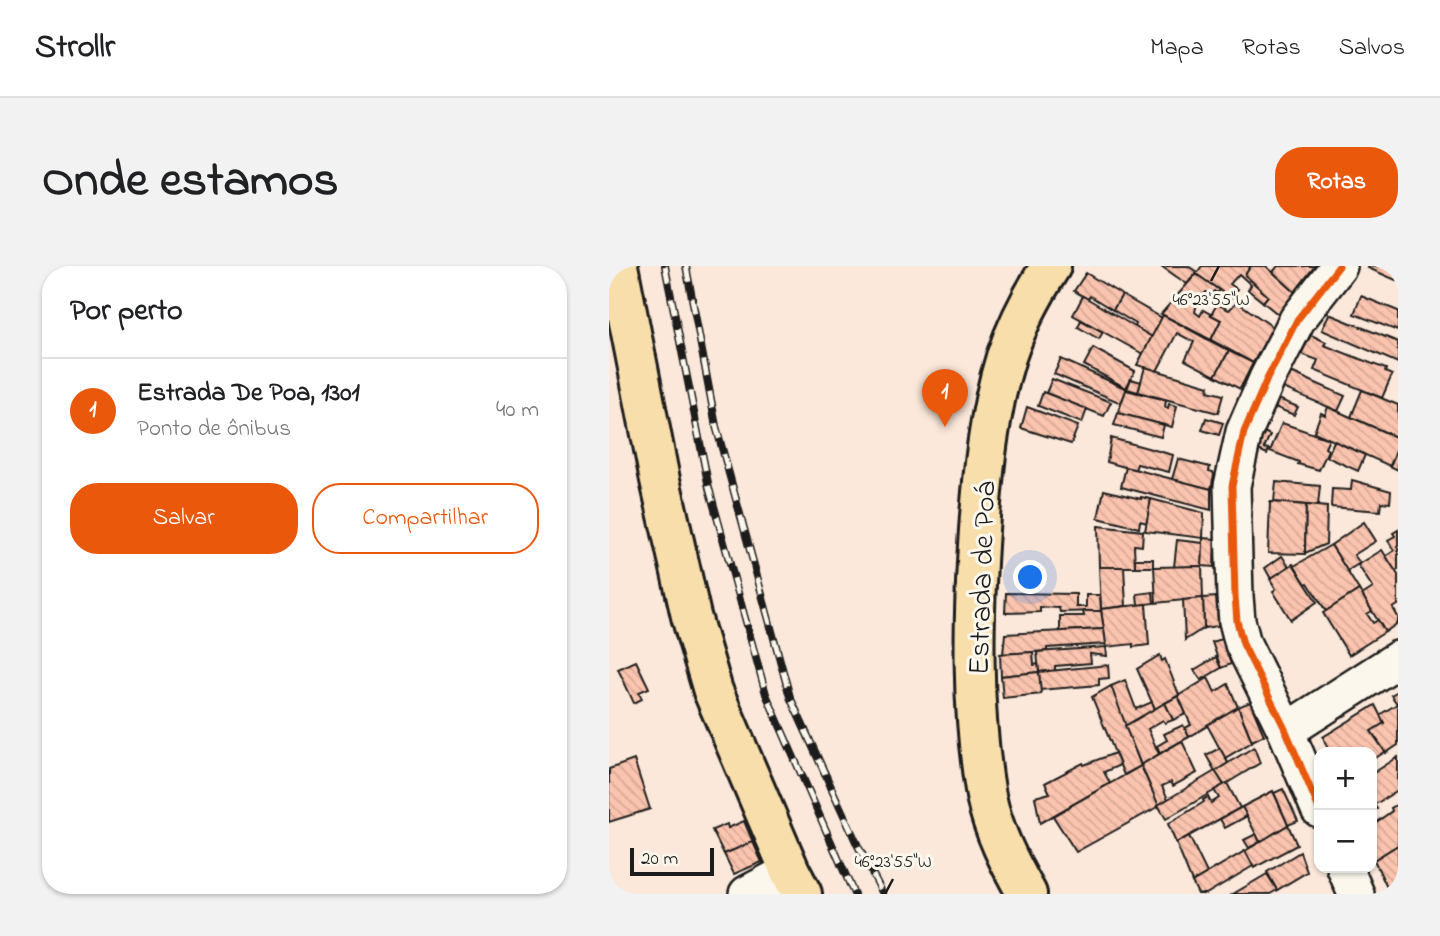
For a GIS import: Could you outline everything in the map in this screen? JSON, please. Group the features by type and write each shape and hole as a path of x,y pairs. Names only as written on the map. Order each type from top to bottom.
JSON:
{"main road":[{"path":"618,266 660,480 691,616 712,691 796,883"},
{"name":"Estrada de Poá","path":"1027,894 1006,856 986,798 977,723 977,564 982,491 993,406 1007,355 1032,296 1051,266"}],"street":[{"path":"1314,797 1286,731 1243,644 1237,621 1232,486 1244,432 1266,379 1297,320 1339,266"},
{"path":"1286,731 1398,659"},
{"path":"1347,873 1356,894"},
{"path":"747,894 796,883"}],"building":[{"path":"1161,266 1188,266 1197,272 1187,284"},
{"path":"1202,266 1251,266 1245,275 1268,296 1263,302 1248,290 1251,285 1239,274 1230,284 1237,289 1231,298 1196,274"},
{"path":"1251,266 1266,266 1296,293 1280,316 1263,302 1268,296 1245,275"},
{"path":"1278,266 1317,266 1296,293 1273,272"},
{"path":"1398,266 1398,281 1368,268"},
{"path":"1086,273 1122,295 1113,310 1090,296 1088,299 1074,291"},
{"path":"1196,274 1219,290 1211,295 1206,292 1197,303 1195,312 1200,316 1203,310 1221,320 1211,340 1161,314"},
{"path":"1122,295 1162,318 1152,337 1113,310"},
{"path":"1083,296 1152,337 1143,354 1073,315"},
{"path":"1361,296 1398,311 1398,331 1354,314"},
{"path":"1237,302 1273,327 1253,363 1211,340 1221,320 1211,315 1217,304 1229,310"},
{"path":"1329,314 1398,342 1398,363 1322,330"},
{"path":"1163,315 1229,351 1215,376 1185,360 1194,342 1177,333 1157,371 1137,365"},
{"path":"1081,320 1103,332 1099,339 1078,327"},
{"path":"1311,335 1326,342 1324,345 1386,369 1385,372 1392,375 1382,398 1314,370 1318,360 1301,354"},
{"path":"1093,348 1135,371 1126,388 1084,365"},
{"path":"1229,351 1253,363 1240,389 1215,376"},
{"path":"1061,359 1127,389 1121,403 1054,374"},
{"path":"1145,367 1209,386 1208,391 1223,395 1218,413 1138,392"},
{"path":"1291,372 1345,396 1338,411 1283,388"},
{"path":"1052,379 1111,402 1104,416 1046,393"},
{"path":"1131,379 1141,382 1138,392 1127,389"},
{"path":"1126,390 1166,400 1165,407 1168,408 1169,404 1177,406 1172,427 1118,413"},
{"path":"1362,390 1398,405 1398,438 1351,417"},
{"path":"1043,392 1087,409 1082,423 1038,406"},
{"path":"1276,398 1298,407 1294,415 1272,406"},
{"path":"1027,407 1078,426 1071,444 1021,428"},
{"path":"1328,407 1398,438 1390,466 1314,432 1321,413 1325,415"},
{"path":"1118,413 1164,425 1161,437 1114,425"},
{"path":"1206,418 1223,423 1219,435 1202,430"},
{"path":"1282,423 1329,439 1325,448 1328,450 1319,470 1270,451"},
{"path":"1260,430 1270,435 1264,448 1269,449 1267,454 1252,447"},
{"path":"1111,438 1173,455 1169,472 1137,464 1135,470 1107,462"},
{"path":"1334,441 1365,455 1358,471 1327,457"},
{"path":"1396,452 1398,453 1398,470 1390,466"},
{"path":"1178,459 1210,467 1209,471 1214,475 1211,489 1172,479"},
{"path":"1126,467 1211,489 1211,510 1121,487"},
{"path":"1352,480 1391,491 1390,503 1381,502 1380,511 1331,507 1332,489 1351,490"},
{"path":"1276,482 1320,486 1318,506 1274,502"},
{"path":"1104,490 1151,499 1147,523 1140,521 1139,528 1098,518"},
{"path":"1151,499 1204,513 1203,538 1145,531"},
{"path":"1270,502 1306,505 1305,554 1268,553"},
{"path":"1306,505 1327,507 1326,544 1305,553"},
{"path":"1364,522 1376,541 1354,555 1360,563 1347,571 1331,545"},
{"path":"1098,526 1143,531 1142,546 1134,545 1135,567 1099,567"},
{"path":"1398,530 1398,570 1395,571 1386,556 1394,551 1388,540 1395,536 1393,533"},
{"path":"1203,538 1215,539 1214,567 1202,566"},
{"path":"1177,540 1203,543 1202,566 1174,567"},
{"path":"1331,545 1359,590 1326,611 1294,566"},
{"path":"1382,550 1398,575 1398,605 1393,608 1398,623 1385,632 1362,595 1373,588 1358,565"},
{"path":"1282,556 1289,566 1271,579 1265,568"},
{"path":"1135,559 1153,559 1153,567 1135,567"},
{"path":"1293,564 1317,602 1291,620 1273,591 1276,589 1270,579"},
{"path":"1202,566 1203,598 1156,603 1154,567"},
{"path":"1099,567 1124,567 1126,606 1101,609"},
{"path":"1359,590 1372,611 1367,614 1373,623 1378,620 1385,632 1349,655 1323,613"},
{"path":"1153,592 1154,603 1138,605 1137,594"},
{"path":"1006,593 1076,594 1076,607 1086,607 1086,595 1100,595 1101,611 1060,612 1059,608 1040,607 1040,612 1005,613"},
{"path":"1217,597 1218,626 1204,628 1203,598"},
{"path":"1203,598 1204,628 1185,640 1183,600"},
{"path":"1146,604 1149,645 1106,647 1101,609"},
{"path":"1083,611 1101,611 1104,629 1060,631 1060,616 1084,616"},
{"path":"1104,629 1106,644 1003,654 1005,634"},
{"path":"1222,639 1231,664 1221,668 1212,642"},
{"path":"1106,647 1107,656 1090,654 1091,663 1055,666 1055,671 1039,672 1037,652"},
{"path":"1033,652 1034,665 1038,664 1039,672 1001,676 1000,654"},
{"path":"1160,655 1162,661 1165,659 1179,695 1155,709 1137,669"},
{"path":"1216,657 1221,668 1201,680 1194,670"},
{"path":"636,661 649,688 639,692 642,699 634,703 618,669"},
{"path":"1108,665 1109,678 1099,679 1099,685 1040,690 1039,672"},
{"path":"1039,672 1041,694 1003,698 1001,676"},
{"path":"1208,678 1215,692 1228,684 1238,707 1189,737 1185,728 1191,725 1178,696"},
{"path":"1125,680 1136,709 1152,702 1155,709 1125,726 1111,686"},
{"path":"1111,686 1141,766 1124,775 1092,697"},
{"path":"1398,691 1398,745 1386,753 1371,731 1384,723 1379,715 1397,704 1391,695"},
{"path":"1178,696 1186,714 1173,720 1165,703"},
{"path":"1250,702 1264,735 1252,741 1238,707"},
{"path":"1165,703 1173,720 1165,723 1163,720 1148,729 1159,754 1141,765 1125,726"},
{"path":"1375,705 1384,723 1371,731 1385,752 1377,757 1377,747 1327,747 1323,737"},
{"path":"1238,707 1252,742 1225,758 1207,725"},
{"path":"1183,725 1189,737 1160,753 1157,746 1167,740 1164,734"},
{"path":"1182,741 1197,773 1173,786 1171,782 1162,786 1168,799 1158,805 1141,765"},
{"path":"1254,747 1260,763 1224,785 1215,771"},
{"path":"1220,748 1228,763 1215,771 1206,755"},
{"path":"1115,753 1120,765 1104,772 1110,783 1040,823 1035,797 1050,793 1045,783 1083,763 1084,765"},
{"path":"1398,757 1398,790 1377,803 1377,771"},
{"path":"634,760 650,809 609,822 609,769"},
{"path":"1141,766 1159,806 1076,852 1053,816"},
{"path":"1215,771 1224,785 1166,819 1158,805"},
{"path":"1227,783 1240,808 1176,843 1168,824 1208,797 1211,803 1219,798 1214,790"},
{"path":"1283,789 1298,821 1288,825 1274,793"},
{"path":"1273,791 1288,825 1260,842 1242,807"},
{"path":"1398,804 1398,845 1377,858 1377,822 1392,811 1391,808"},
{"path":"1242,807 1247,816 1225,828 1220,819"},
{"path":"744,821 753,842 724,854 712,830 727,824 728,828"},
{"path":"1288,825 1297,845 1254,868 1245,851"},
{"path":"1256,834 1260,842 1249,848 1244,840"},
{"path":"1189,836 1207,873 1192,882 1176,843"},
{"path":"753,842 762,862 734,874 724,854"},
{"path":"1398,845 1398,894 1390,894 1377,866 1377,858"},
{"path":"1245,851 1253,866 1206,894 1198,894 1192,882"},
{"path":"1300,852 1307,872 1277,890 1267,872"},
{"path":"1267,874 1277,890 1270,894 1233,894"}],"railway":[{"path":"665,266 709,488 766,694 854,894"},
{"path":"686,266 716,426 790,697 858,846 883,894"}],"cycle path":[{"path":"1314,797 1286,731 1243,644 1237,621 1235,596 1232,486 1244,432 1267,379 1297,320 1339,266"}],"place":[{"name":"Estrada De Poa, 1301","path":"945,427"}]}
